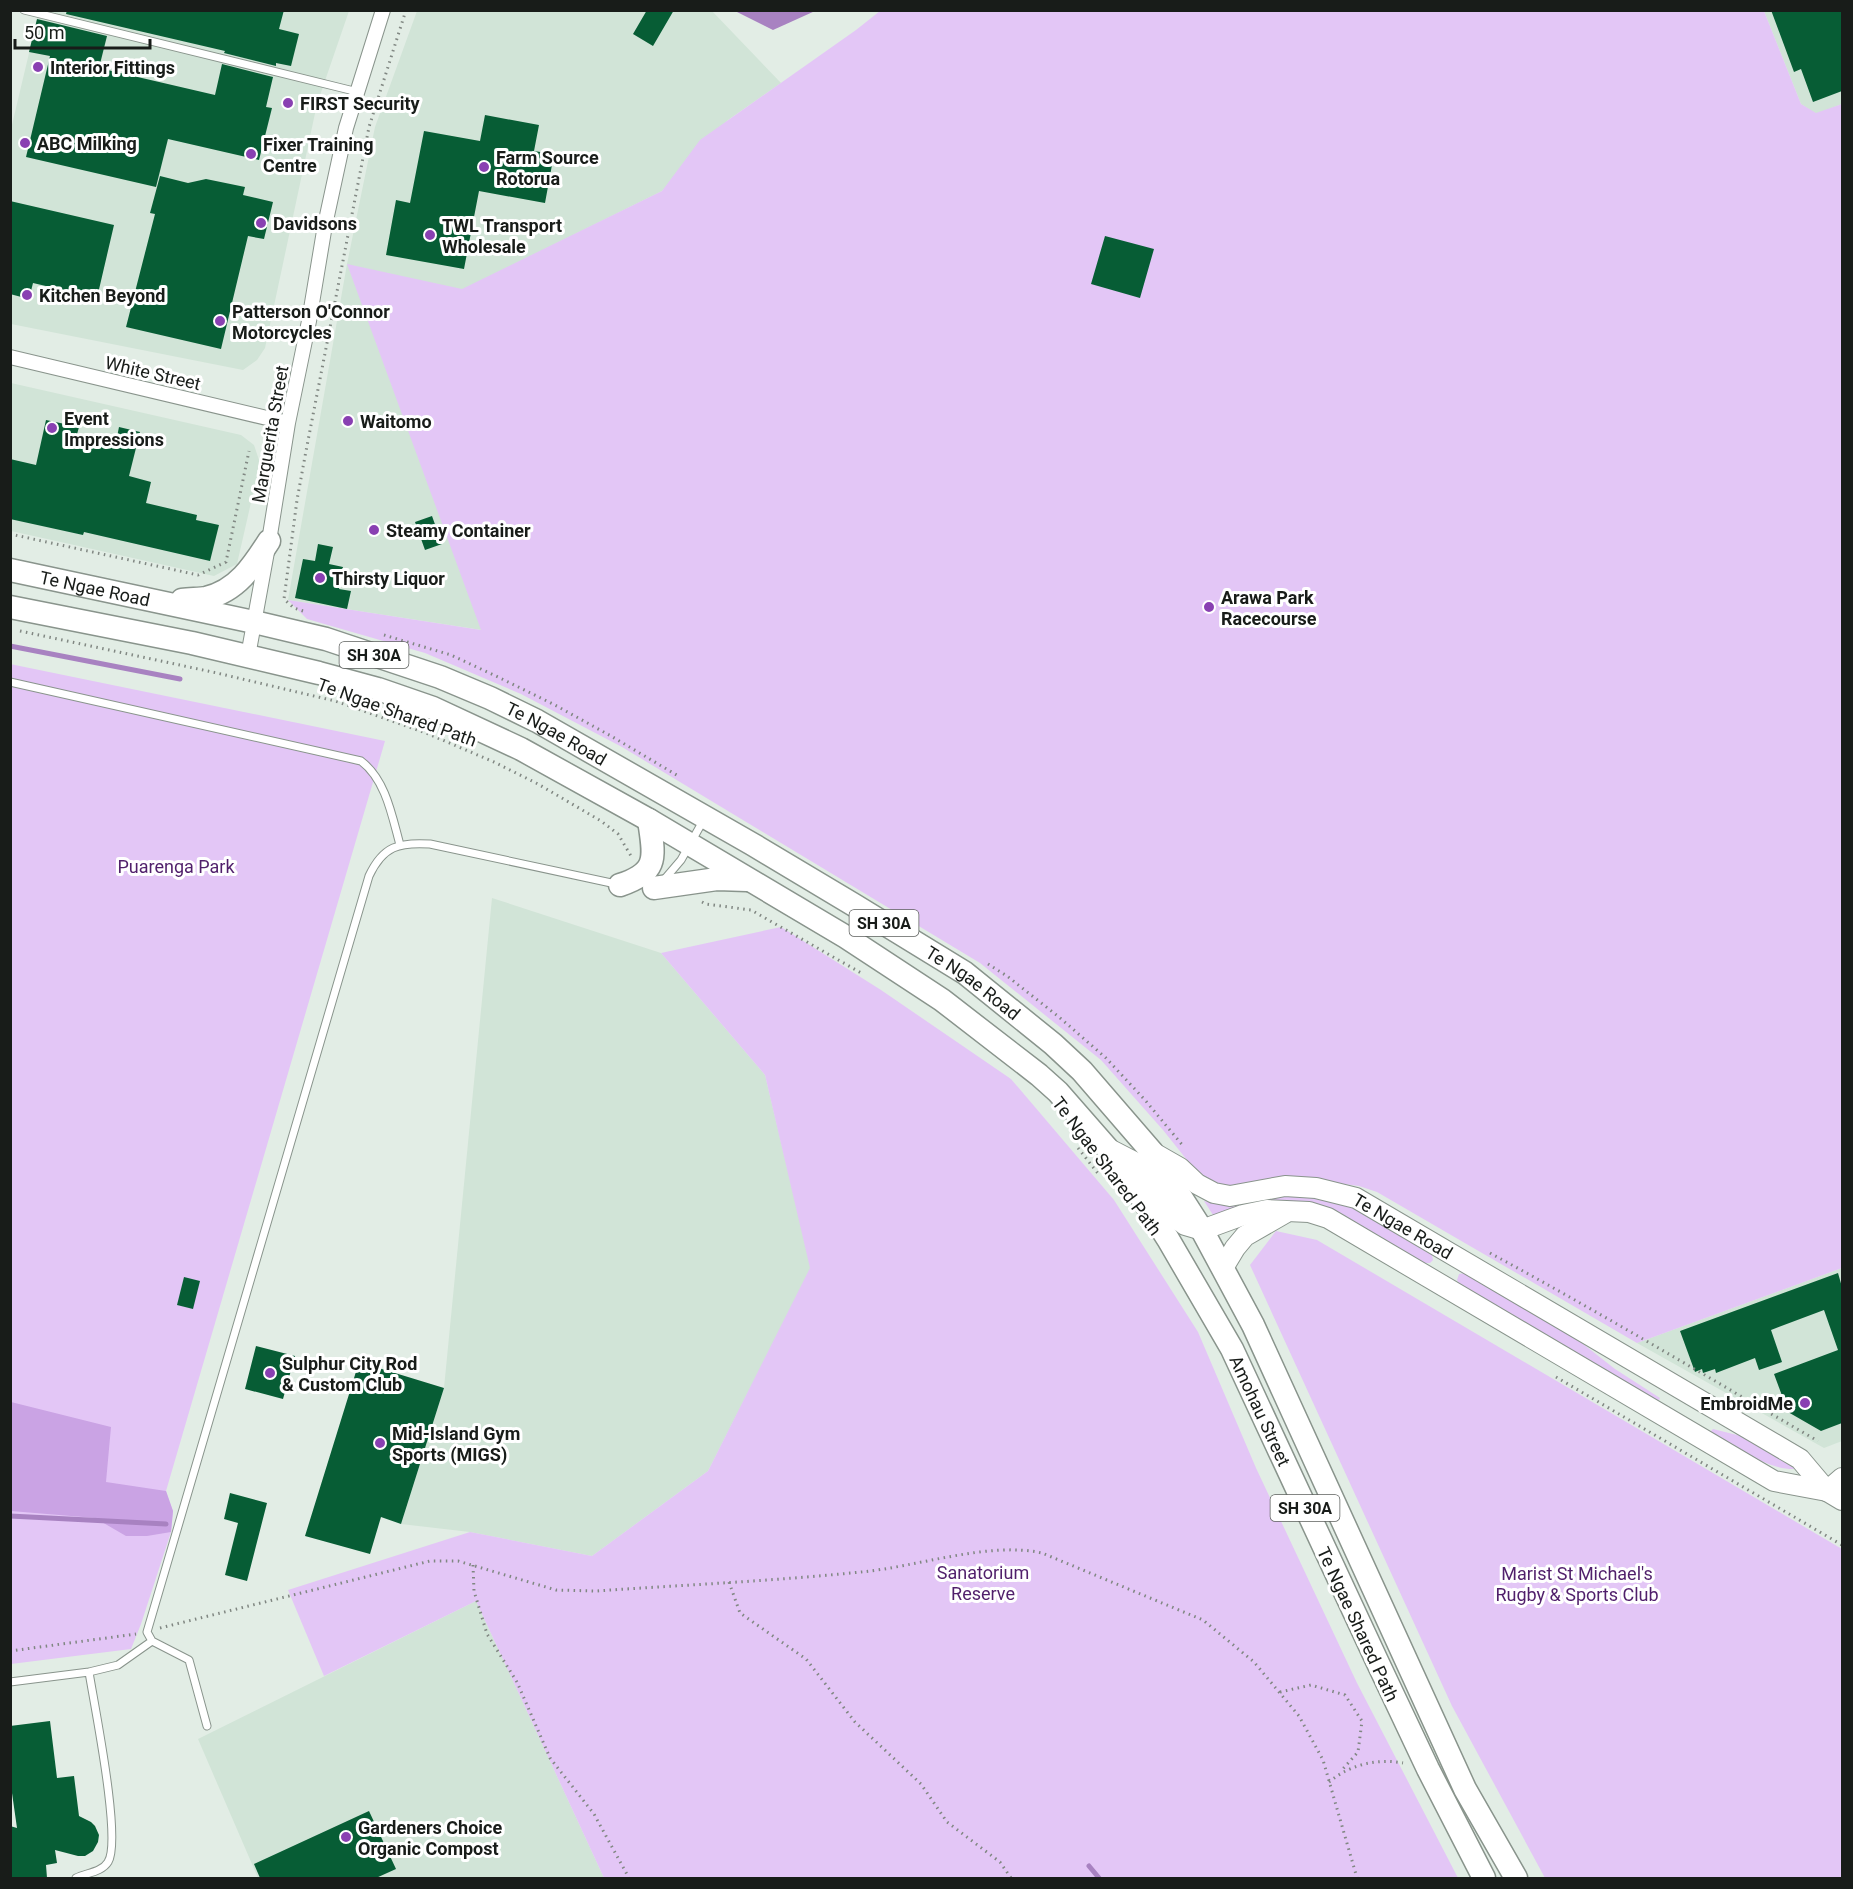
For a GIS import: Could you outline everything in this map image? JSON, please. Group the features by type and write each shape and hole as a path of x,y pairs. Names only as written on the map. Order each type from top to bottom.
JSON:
{"main road":[{"path":"163,602 208,598 232,586 249,572 269,541"},
{"name":"Te Ngae Road","path":"10,570 254,622 336,643 440,677 537,721 854,904 965,973 1053,1044 1082,1071 1152,1152"},
{"name":"Te Ngae Road","path":"10,607 192,643 329,675 433,708 521,749 649,820 846,937 942,1000 1040,1075 1107,1148"},
{"path":"625,887 642,874 652,862 654,854 649,820"},
{"path":"650,889 717,879 748,880"},
{"name":"Amohau Street","path":"1107,1148 1168,1239 1232,1348 1381,1671 1484,1878"},
{"name":"Amohau Street","path":"1152,1152 1202,1230 1253,1325 1465,1789 1516,1878"}],"street":[{"name":"Marguerita Street","path":"248,656 325,225 346,128 383,10"},
{"name":"White Street","path":"10,357 288,423"},
{"name":"Te Ngae Road","path":"1107,1148 1138,1164 1174,1216 1185,1225 1202,1230 1243,1215 1267,1210 1309,1212 1328,1218 1774,1481 1835,1495"},
{"name":"Te Ngae Road","path":"1152,1152 1180,1168 1197,1184 1214,1193 1230,1196 1285,1186 1316,1188 1356,1198 1800,1459 1835,1495"},
{"path":"1223,1268 1234,1248 1245,1236 1290,1210"},
{"path":"1437,1283 1455,1257"},
{"path":"1664,1417 1680,1389"},
{"path":"1835,1495 1842,1478"}],"lane":[{"path":"24,10 358,92"},
{"path":"10,682 361,761 370,768 389,803 400,845"},
{"path":"650,889 673,871 691,845 705,817"},
{"path":"207,1726 189,1660 152,1641 147,1632 369,876 381,856 389,849 416,843 430,844 625,887"},
{"path":"10,1682 89,1672 118,1665 152,1641"},
{"path":"76,1878 98,1870 108,1862 113,1839 108,1789 89,1672"}],"path":[{"path":"305,612 294,608 284,599 297,500 369,127 406,10"},
{"path":"10,534 198,575 226,562 249,451"},
{"name":"Te Ngae Shared Path","path":"10,629 217,673 335,701 426,733 538,784 601,821 618,834 634,861"},
{"path":"384,635 451,655 498,676 611,736 685,780"},
{"path":"699,900 706,904 751,910 862,974"},
{"path":"980,958 1007,976 1106,1058 1186,1149"},
{"name":"Te Ngae Shared Path","path":"1077,1147 1105,1182"},
{"path":"1489,1253 1577,1300 1653,1347 1818,1441"},
{"path":"1556,1377 1842,1545"},
{"path":"10,1652 127,1637 430,1561 458,1561 556,1590 596,1591 863,1572 987,1552 1027,1550 1042,1553 1203,1620 1254,1662 1299,1716 1323,1760 1357,1878"},
{"path":"473,1565 474,1591 488,1634 517,1682 550,1758 594,1814 628,1878"},
{"path":"729,1582 740,1613 806,1659 855,1722 921,1784 947,1822 1000,1862 1011,1878"},
{"path":"1280,1692 1311,1685 1345,1695 1362,1721 1358,1752 1329,1782"},
{"path":"1341,1772 1360,1764 1399,1762 1408,1765 1404,1756"}],"shaded area":[{"path":"39,11 349,11 317,104 265,348 257,360 243,370 11,324 11,129"},
{"path":"417,11 712,11 781,83 728,120 662,191 462,290 348,265 482,630 288,600 347,264 375,127"},
{"path":"735,11 815,11 773,30"},
{"path":"1764,11 1842,11 1842,104 1816,114 1801,104"},
{"path":"11,383 241,435 254,445 260,463 237,564 214,576 11,531"},
{"path":"492,898 661,953 765,1075 811,1268 708,1471 592,1556 470,1532 401,1524 444,1388"},
{"path":"1842,1268 1842,1441 1824,1448 1637,1343"},
{"path":"11,1402 111,1427 106,1482 166,1491 173,1511 171,1532 147,1536 126,1536 95,1518 11,1511"},
{"path":"476,1601 604,1878 258,1878 198,1739"}],"green space":[{"name":"Arawa Park Racecourse","path":"880,11 1764,11 1801,104 1816,113 1842,104 1842,1268 1637,1343 1377,1192 1359,1186 1292,1177 1224,1186 1209,1180 1195,1170 1101,1060 980,963 622,747 521,694 425,653 307,619 288,600 481,630 347,264 462,289 662,191 700,140"},
{"name":"Puarenga Park","path":"10,664 385,741 166,1491 173,1511 171,1532 131,1649 11,1664"},
{"name":"Sanatorium Reserve","path":"781,927 881,990 1011,1079 1114,1200 1198,1332 1256,1468 1357,1683 1458,1878 604,1878 476,1601 324,1676 288,1590 470,1532 592,1556 708,1471 810,1268 765,1075 661,953"},
{"path":"1278,1190 1344,1203 1432,1255 1433,1260 1425,1263 1337,1211 1306,1202 1215,1218 1204,1201 1229,1205"},
{"name":"Marist St Michael's Rugby & Sports Club","path":"1276,1231 1317,1240 1842,1549 1842,1878 1545,1878 1452,1706 1250,1265"},
{"path":"1465,1273 1578,1340 1615,1369 1660,1398 1658,1402 1460,1286 1457,1280 1459,1274"},
{"path":"1713,1429 1741,1436 1796,1469 1785,1469 1763,1462 1710,1432"}],"building":[{"path":"67,10 284,10 279,29 299,34 291,66 276,63 276,66 224,53 225,51 66,14"},
{"path":"647,10 674,10 653,46 633,34"},
{"path":"1771,10 1842,10 1842,91 1813,102 1801,69 1794,72"},
{"path":"37,19 107,36 99,68 215,95 222,64 273,77 266,107 272,108 259,160 168,139 156,187 26,157 50,56 29,52"},
{"path":"485,115 539,125 534,151 554,154 545,203 479,191 464,269 386,255 396,200 410,203 424,131 480,141"},
{"path":"160,176 188,183 206,179 245,187 243,195 273,202 264,239 248,236 221,349 126,327 155,214 150,213"},
{"path":"10,201 114,225 97,298 33,283 29,299 10,294"},
{"path":"1105,236 1154,249 1140,298 1091,284"},
{"path":"46,420 79,427 76,438 115,447 119,427 140,432 129,476 151,482 146,503 197,515 196,520 219,525 210,561 84,532 83,535 10,519 10,459 36,465"},
{"path":"432,516 442,544 425,550 415,522"},
{"name":"Thirsty Liquor","path":"318,544 333,547 329,564 343,567 339,589 351,591 347,609 295,598 303,559 315,561"},
{"path":"1838,1273 1842,1287 1842,1423 1821,1431 1788,1412 1774,1374 1838,1350 1824,1310 1771,1330 1782,1362 1759,1370 1755,1358 1716,1373 1715,1369 1703,1373 1702,1369 1695,1372 1680,1331"},
{"path":"184,1277 200,1281 193,1309 177,1305"},
{"name":"Sulphur City Rod & Custom Club","path":"256,1346 295,1356 283,1399 245,1389"},
{"name":"Mid-Island Gym Sports (MIGS)","path":"359,1362 444,1388 401,1524 381,1517 370,1554 305,1536"},
{"path":"230,1493 267,1503 247,1581 225,1575 238,1523 224,1519"},
{"path":"50,1721 57,1778 74,1776 79,1816 95,1826 99,1835 98,1842 93,1851 85,1856 55,1850 57,1863 46,1865 47,1878 10,1878 10,1826 17,1828 10,1779 10,1726"},
{"name":"Gardeners Choice Organic Compost","path":"369,1811 396,1869 376,1878 260,1878 254,1864"}],"waterway":[{"path":"10,646 180,679"},
{"path":"10,1516 166,1524"},
{"path":"1089,1866 1099,1878"}],"place":[{"name":"Interior Fittings","path":"38,67"},
{"name":"FIRST Security","path":"288,103"},
{"name":"ABC Milking","path":"25,143"},
{"name":"Fixer Training Centre","path":"251,154"},
{"name":"Farm Source Rotorua","path":"484,167"},
{"name":"Davidsons","path":"261,223"},
{"name":"TWL Transport Wholesale","path":"430,235"},
{"name":"Kitchen Beyond","path":"27,295"},
{"name":"Patterson O'Connor Motorcycles","path":"220,321"},
{"name":"Waitomo","path":"348,421"},
{"name":"Event Impressions","path":"52,428"},
{"name":"Steamy Container","path":"374,530"},
{"name":"Thirsty Liquor","path":"320,578"},
{"name":"Arawa Park Racecourse","path":"1209,607"},
{"name":"Sulphur City Rod & Custom Club","path":"270,1373"},
{"name":"EmbroidMe","path":"1805,1403"},
{"name":"Mid-Island Gym Sports (MIGS)","path":"380,1443"},
{"name":"Gardeners Choice Organic Compost","path":"346,1837"}]}
